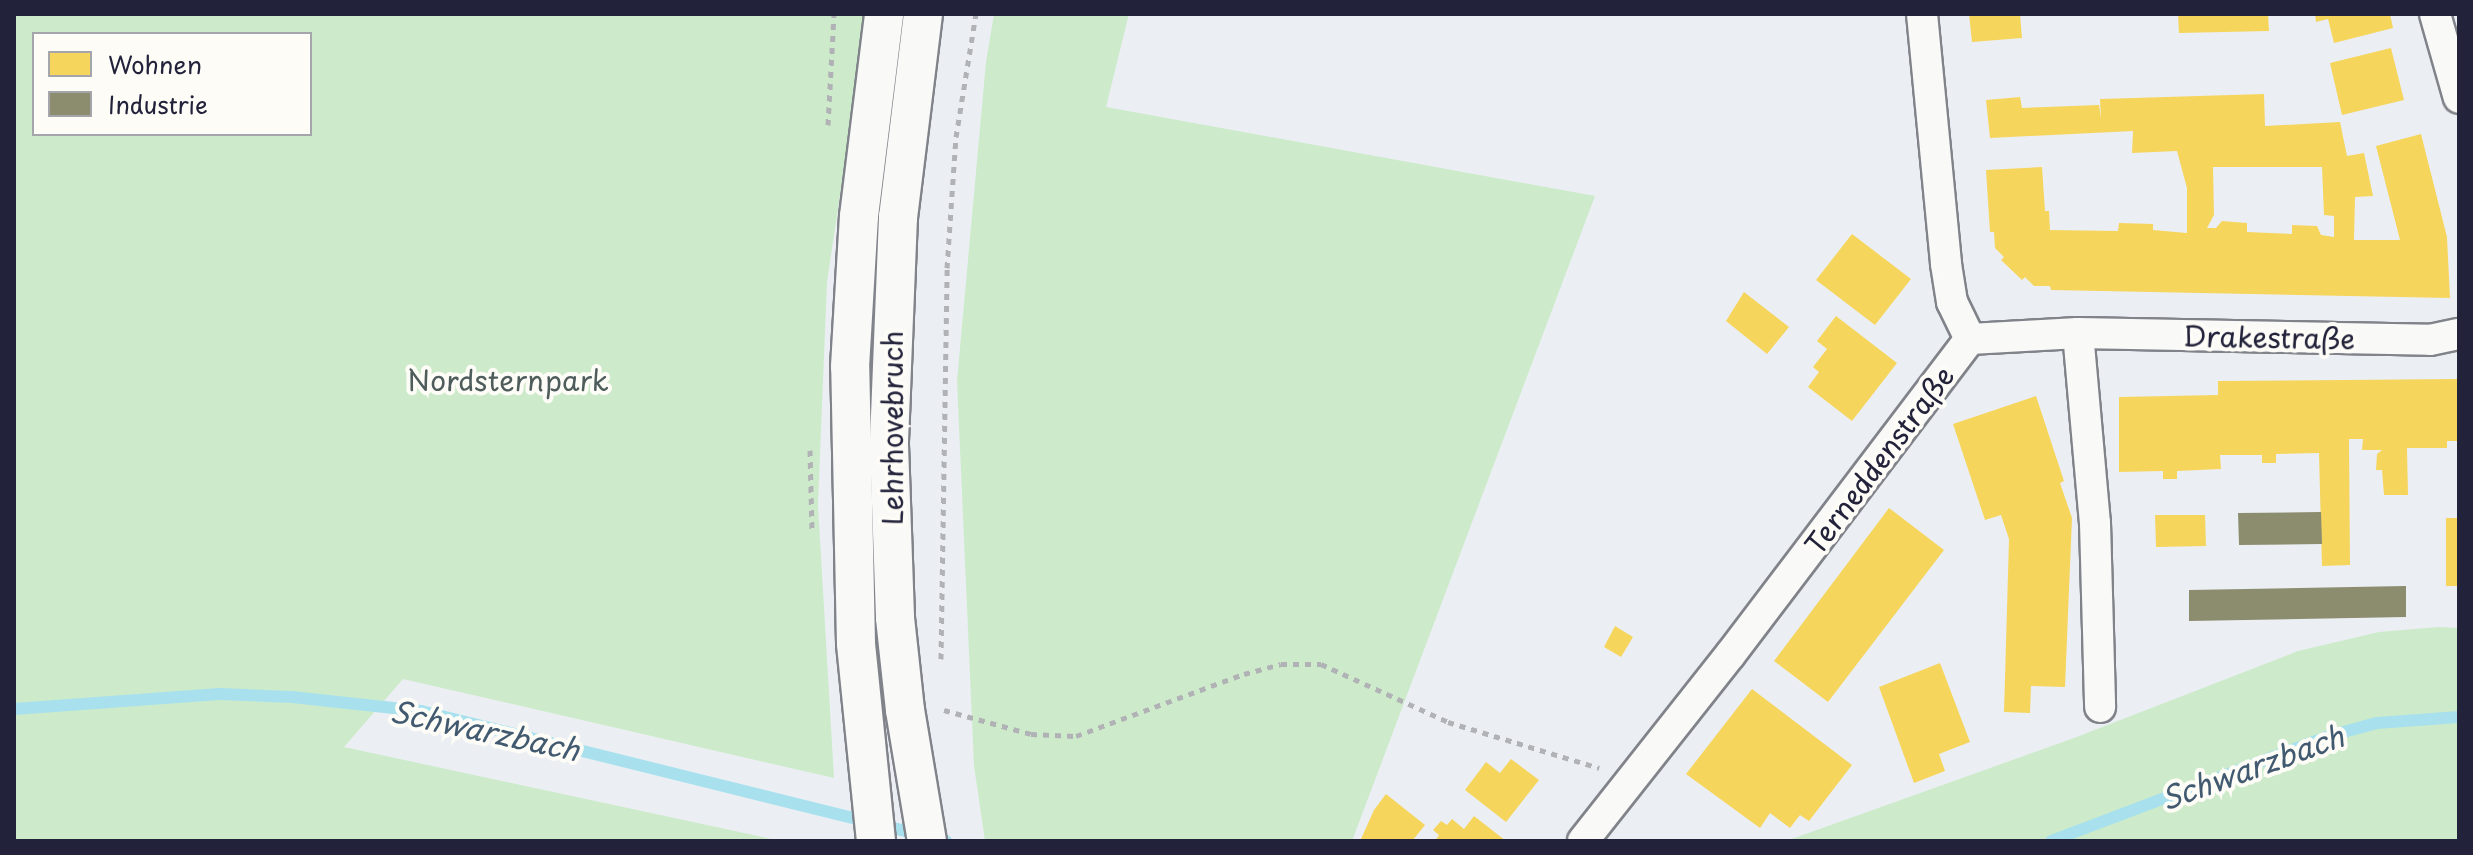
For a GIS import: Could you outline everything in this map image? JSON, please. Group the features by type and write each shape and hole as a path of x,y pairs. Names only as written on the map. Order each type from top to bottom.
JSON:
{"street":[{"name":"Lehrhovebruch","path":"876,841 856,643 850,367 859,216 884,14"},
{"name":"Lehrhovebruch","path":"923,14 898,217 889,445 895,618 905,710 927,841"},
{"name":"Terneddenstraße","path":"1583,841 1970,339 1952,302 1946,263 1922,14"},
{"path":"2435,14 2459,98"},
{"name":"Drakestraße","path":"1970,339 2078,333 2430,340 2459,334"},
{"path":"2078,333 2095,523 2100,707"}],"path":[{"path":"941,664 947,268 956,137 976,14"},
{"path":"941,709 1031,734 1076,736 1244,674 1281,664 1321,664 1448,722 1632,778"}],"green space":[{"name":"Nordsternpark","path":"14,14 867,14 827,282 818,505 834,778 403,679 344,747 781,841 14,841"},
{"path":"994,14 1129,14 1106,107 1595,196 1352,841 985,841 974,766 957,381 986,62"},
{"path":"2459,628 2459,841 1786,841 2074,738 2298,651 2379,632"}],"building: Wohnen":[{"path":"1969,14 2020,14 2022,38 1972,42"},
{"path":"2178,14 2268,14 2269,31 2179,33"},
{"path":"2315,14 2390,14 2393,28 2334,43 2328,19 2316,22"},
{"path":"2391,48 2404,100 2342,115 2330,63"},
{"path":"2264,94 2265,126 2340,122 2347,156 2364,153 2373,196 2355,197 2354,240 2400,240 2376,146 2421,134 2447,237 2450,298 2051,290 2050,286 2034,286 2025,277 2022,280 2001,260 2004,257 1995,248 1994,232 1990,232 1986,170 2042,167 2045,211 2049,211 2050,230 2118,231 2119,223 2153,224 2153,230 2187,233 2187,188 2177,151 2132,153 2133,131 1990,138 1986,100 2020,97 2022,108 2099,105 2101,119 2100,99","holes":["2213,167 2322,167 2324,215 2334,216 2334,237 2321,235 2317,226 2292,225 2292,234 2247,232 2247,223 2222,221 2216,228 2207,228 2214,215"]},
{"path":"1852,234 1911,279 1875,325 1816,280"},
{"path":"1744,292 1789,327 1767,354 1726,321"},
{"path":"1836,316 1897,363 1852,421 1808,387 1819,372 1813,367 1827,349 1817,341"},
{"path":"2459,379 2459,441 2447,441 2447,448 2407,448 2408,495 2384,495 2382,470 2376,470 2377,454 2382,450 2362,450 2363,439 2349,439 2350,565 2322,566 2319,453 2276,454 2276,463 2262,463 2262,455 2220,455 2221,469 2177,471 2177,479 2163,479 2163,471 2119,472 2119,397 2218,395 2218,381"},
{"path":"2036,396 2064,481 2060,483 2072,518 2065,687 2031,686 2030,713 2004,712 2009,539 2001,515 1985,520 1953,424"},
{"path":"1889,508 1944,550 1828,702 1774,661"},
{"path":"2155,515 2205,515 2206,546 2156,547"},
{"path":"2446,518 2459,518 2459,586 2446,586"},
{"path":"1615,626 1633,637 1621,657 1604,647"},
{"path":"1940,663 1970,742 1939,754 1945,771 1914,783 1879,687"},
{"path":"1752,689 1852,765 1809,821 1800,815 1790,828 1770,813 1760,828 1686,774"},
{"path":"1511,759 1539,780 1506,822 1465,790 1486,762 1500,773"},
{"path":"1386,794 1425,825 1412,841 1361,839 1374,810"},
{"path":"1474,816 1506,841 1435,841 1439,835 1433,830 1441,821 1447,825 1452,819 1464,829"}],"building: Industrie":[{"path":"2321,512 2322,544 2239,545 2238,513"},
{"path":"2406,586 2406,617 2189,621 2189,590"}],"waterway":[{"name":"Schwarzbach","path":"14,709 219,694 292,697 421,711 946,841"},
{"name":"Schwarzbach","path":"2051,841 2329,736 2377,723 2459,717"}]}
